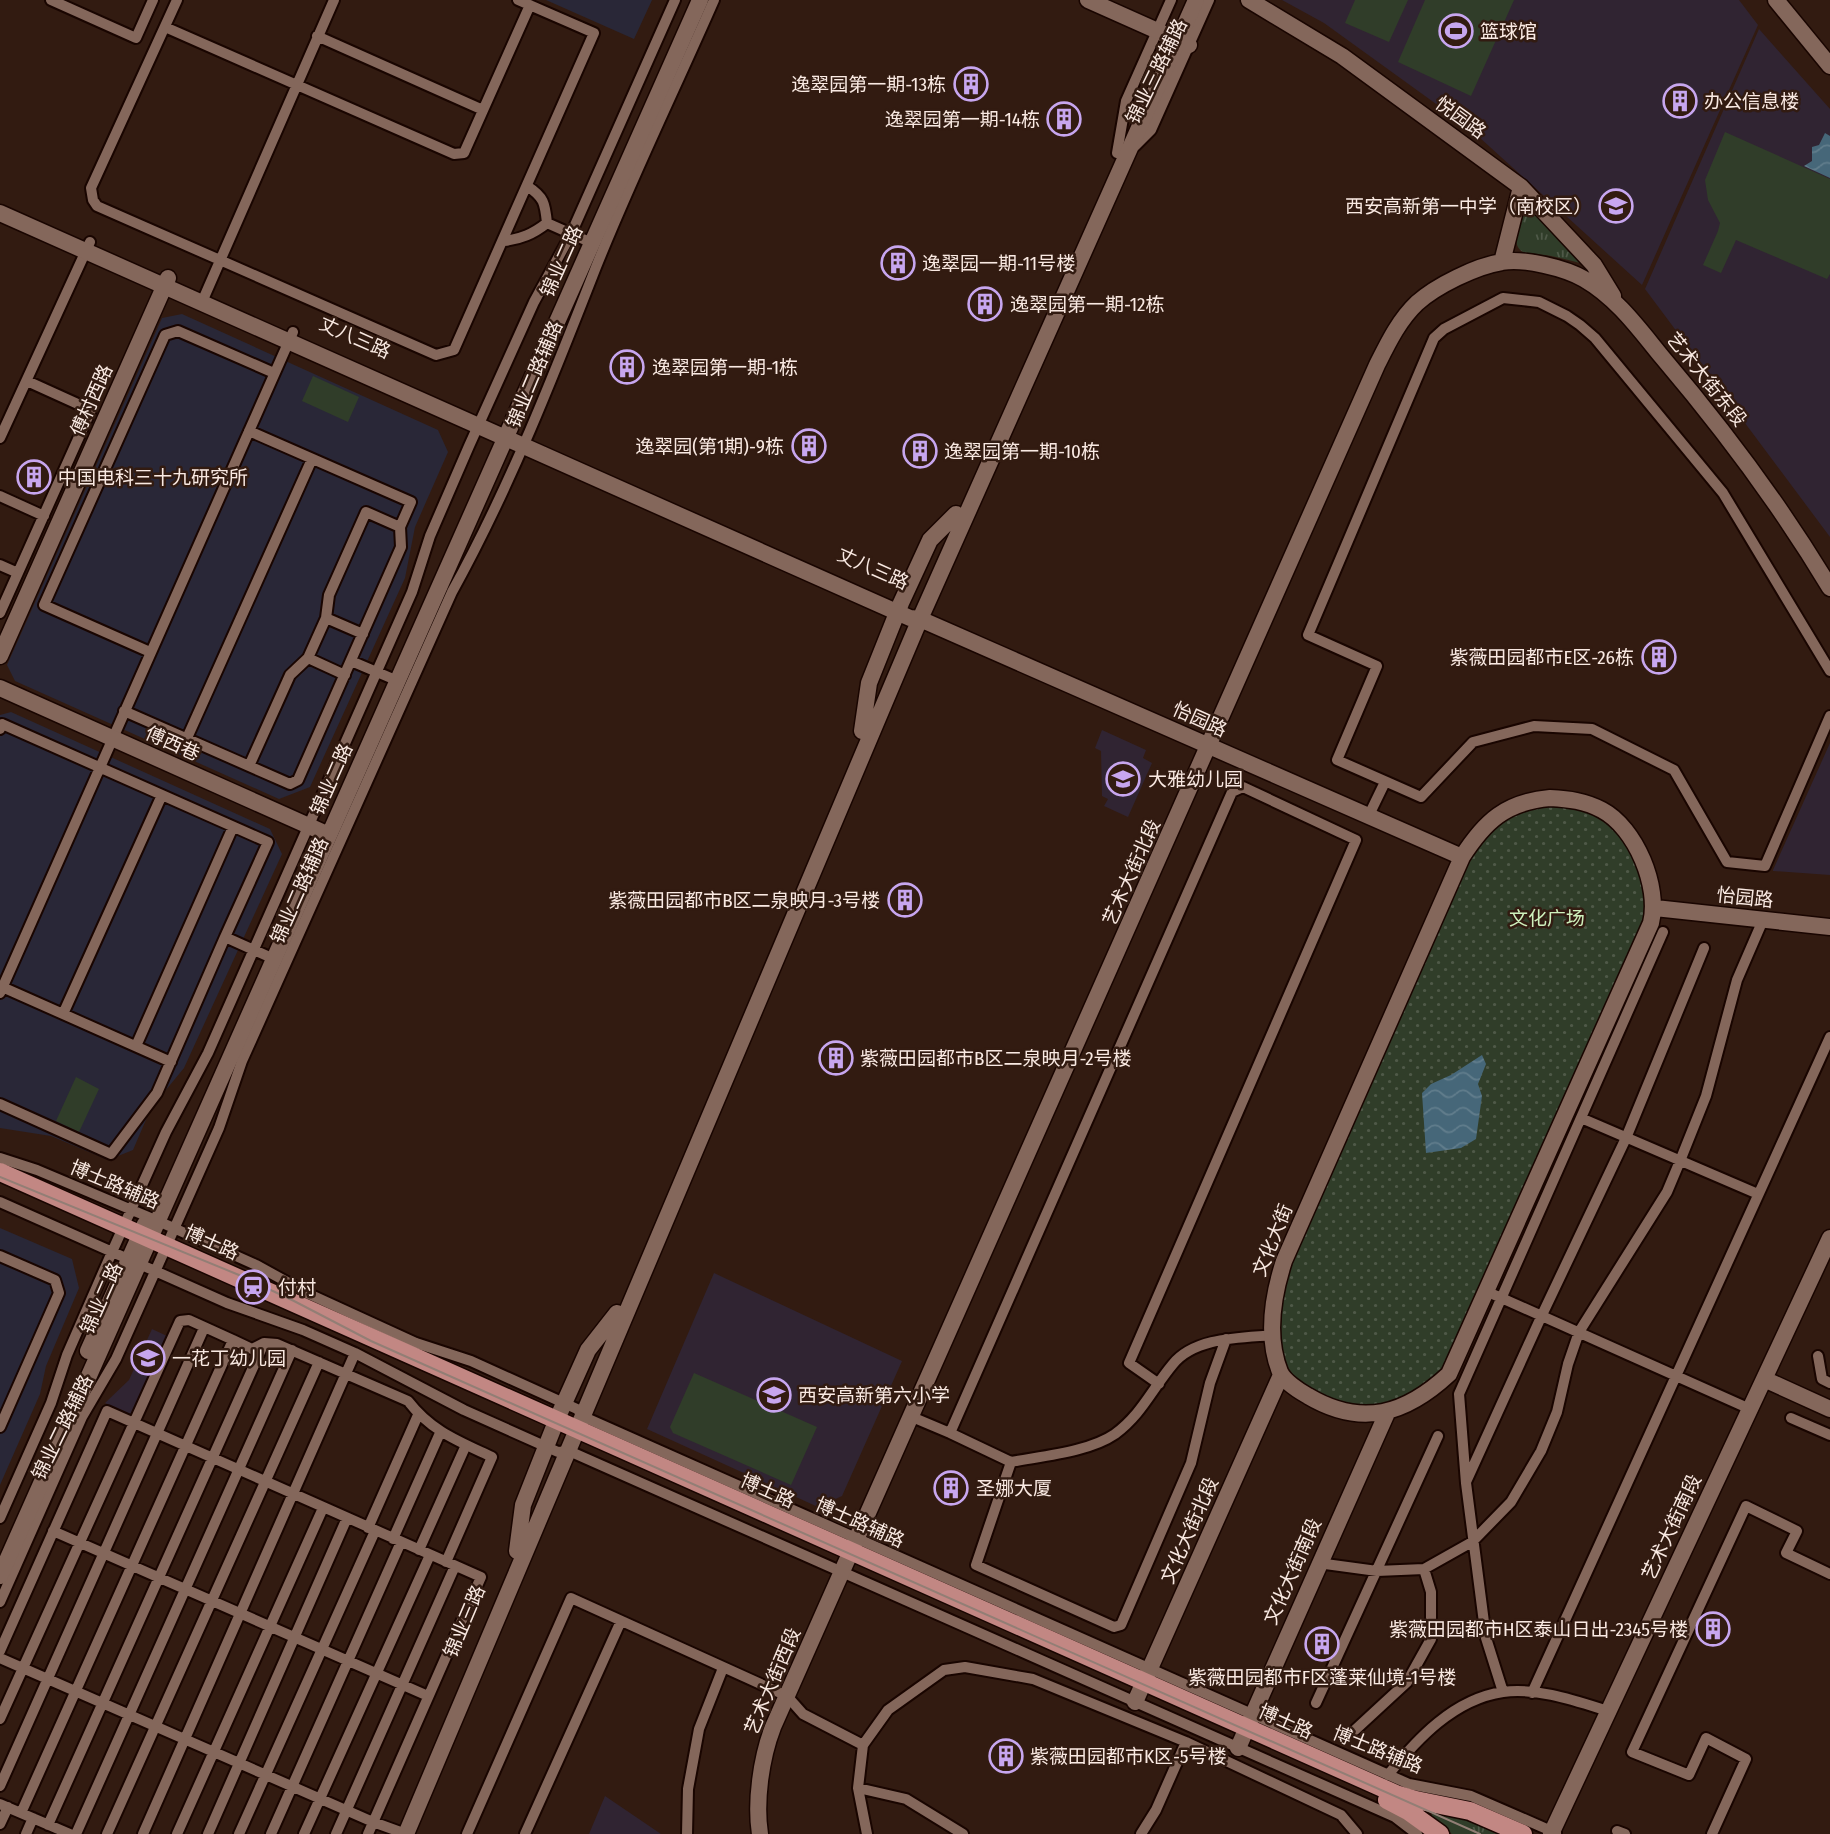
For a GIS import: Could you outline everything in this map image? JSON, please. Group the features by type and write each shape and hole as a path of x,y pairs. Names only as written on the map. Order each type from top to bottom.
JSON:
{"main road":[{"name":"博士路","path":"0,1172 141,1242"},
{"name":"博士路","path":"0,1185 141,1242 1245,1731 1396,1794 1470,1811 1523,1834"},
{"name":"博士路","path":"1245,1731 1408,1811 1440,1834"}],"street":[{"path":"51,0 136,38 153,0"},
{"path":"177,0 91,188 93,200 103,211 436,355 454,350 594,33 518,0"},
{"path":"204,298 334,0"},
{"name":"锦业二路辅路","path":"387,677 430,536 534,302 582,238 675,0"},
{"name":"锦业二路","path":"0,1576 264,955 387,677 503,431 582,238 688,0"},
{"name":"锦业二路","path":"582,238 700,0"},
{"name":"锦业二路辅路","path":"0,1518 51,1403 67,1355 141,1242 174,1228 219,1128 242,1061 452,592 481,540 573,331 597,265 714,0"},
{"path":"1088,0 1175,34"},
{"path":"1111,0 1175,34"},
{"name":"锦业三路辅路","path":"1171,0 1175,34"},
{"path":"567,1430 862,731 869,683 908,613 956,514 1122,153 1175,34 1185,0"},
{"path":"1175,34 1196,0"},
{"name":"锦业三路辅路","path":"1122,153 1126,101 1175,34 1209,0"},
{"name":"悦园路","path":"1250,0 1342,56 1521,187 1594,265 1617,303"},
{"path":"1776,0 1830,66"},
{"path":"1789,0 1830,50"},
{"path":"164,27 454,154 464,153 530,5"},
{"path":"317,36 484,110"},
{"path":"567,1430 908,613 1122,153"},
{"path":"527,186 536,192 545,204 547,223"},
{"path":"1502,262 1521,187"},
{"name":"丈八三路","path":"0,202 88,246 908,613"},
{"name":"丈八三路","path":"0,213 88,246"},
{"path":"547,223 582,238"},
{"path":"504,240 533,234 547,223"},
{"path":"0,438 88,246"},
{"name":"艺术大街东段","path":"1502,262 1520,262 1568,272 1585,280 1617,303 1711,415 1752,470 1829,586"},
{"name":"艺术大街北段","path":"849,1555 1377,365 1398,326 1416,304 1439,286 1459,276 1502,262"},
{"name":"傅村西路","path":"0,656 167,281"},
{"path":"1830,671 1723,493 1595,338 1554,308 1539,302 1503,298 1444,329 1434,338 1308,635 1377,666 1337,760 1421,797 1473,742 1534,726 1592,729 1674,770 1727,862 1765,866 1830,716"},
{"path":"150,652 44,606 154,359 165,335 178,331 275,373"},
{"path":"171,1062 1,989 291,337"},
{"path":"0,613 92,410 27,381"},
{"path":"124,711 290,784 298,780 345,675 401,547 400,527 411,502 248,431"},
{"path":"187,738 312,459"},
{"path":"0,496 44,516"},
{"path":"249,766 290,675 308,658 326,618 329,595 366,512 400,527"},
{"path":"0,565 18,573"},
{"name":"怡园路","path":"908,613 1462,857"},
{"path":"326,618 363,634"},
{"path":"308,658 345,675"},
{"path":"351,661 387,677"},
{"name":"傅西巷","path":"0,688 319,830"},
{"path":"0,729 2,724 268,842 157,1093 111,1154 0,1104"},
{"path":"1369,815 1385,782"},
{"path":"950,1433 1232,792 1243,787 1356,840 1129,1363 1159,1384"},
{"path":"63,1014 162,795"},
{"name":"文化大街","path":"1281,1375 1274,1335 1275,1287 1284,1261 1462,857 1475,838 1489,822 1518,804 1550,798 1577,800 1604,811 1629,837 1642,858 1651,884 1655,908"},
{"path":"136,1046 233,827"},
{"path":"1503,1692 1486,1638 1472,1542 1459,1394 1495,1295 1647,935 1655,908"},
{"name":"怡园路","path":"1655,908 1830,927"},
{"path":"1318,1563 1377,1571 1424,1569 1472,1542 1511,1502 1541,1451 1558,1412 1568,1364 1579,1332 1667,1192 1706,1096 1737,980 1763,919"},
{"path":"1281,1375 1303,1394 1329,1408 1362,1414 1387,1413 1404,1406 1429,1393 1449,1374 1495,1295 1581,1118 1663,932"},
{"path":"225,937 264,955"},
{"path":"1466,1483 1626,1138 1704,948"},
{"path":"1532,1693 1830,1037"},
{"path":"1581,1118 1758,1194"},
{"name":"博士路辅路","path":"0,1158 37,1170 227,1303 303,1330 355,1353 464,1410 567,1430"},
{"name":"博士路辅路","path":"0,1202 141,1242 174,1228 416,1343 471,1362 567,1430"},
{"name":"艺术大街南段","path":"1554,1833 1608,1711 1830,1238"},
{"name":"锦业二路辅路","path":"0,1602 82,1417 116,1359 141,1242"},
{"name":"锦业二路","path":"0,1550 141,1242"},
{"path":"0,1256 55,1280 59,1293 0,1427"},
{"path":"1495,1295 1750,1409"},
{"path":"0,1719 180,1321 189,1320 252,1349 264,1343 277,1344 408,1401 418,1415 440,1433 492,1457 401,1685 336,1834"},
{"path":"0,1786 205,1328"},
{"path":"912,1417 1011,1462 1093,1446 1113,1436 1138,1415 1174,1362 1194,1349 1226,1339 1274,1335"},
{"path":"1011,1462 976,1565 1114,1627 1121,1625 1191,1463 1210,1383 1226,1339"},
{"path":"22,1813 233,1340"},
{"path":"48,1825 264,1343"},
{"path":"76,1834 292,1350"},
{"path":"143,1834 355,1353"},
{"path":"1818,1356 1822,1379 1830,1383"},
{"path":"107,1834 319,1362"},
{"name":"文化大街北段","path":"1143,1686 1281,1375"},
{"path":"1764,1380 1830,1409"},
{"path":"0,1651 107,1411 481,1577 368,1834"},
{"name":"文化大街南段","path":"1245,1731 1387,1413"},
{"path":"239,1834 321,1650 418,1415"},
{"path":"1791,1418 1830,1435"},
{"name":"锦业三路","path":"402,1833 567,1430"},
{"name":"锦业三路","path":"402,1833 567,1430"},
{"path":"271,1834 348,1661 440,1433"},
{"path":"1316,1703 1438,1436"},
{"path":"304,1834 376,1674 466,1445"},
{"path":"1713,1834 1746,1759 1706,1738 1689,1775 1632,1752 1746,1506 1797,1531 1786,1553 1830,1574"},
{"path":"177,1834 323,1508"},
{"path":"208,1834 347,1518"},
{"path":"53,1531 428,1696"},
{"name":"艺术大街西段","path":"760,1834 758,1823 766,1745 849,1555"},
{"path":"1355,1730 1407,1682 1431,1639 1431,1592 1424,1569"},
{"path":"467,1834 571,1598 787,1696 803,1714 863,1745"},
{"path":"525,1834 621,1621"},
{"path":"0,1658 402,1833"},
{"path":"867,1834 858,1788 863,1745 888,1710 944,1670 965,1667 1033,1679 1186,1742 1341,1815 1357,1834"},
{"path":"687,1834 688,1789 698,1729 723,1668"},
{"path":"1388,1775 1413,1744 1449,1715 1476,1700 1503,1692 1555,1695 1608,1711"},
{"path":"1245,1731 1395,1818 1417,1834"},
{"name":"博士路辅路","path":"1245,1731 1388,1775 1409,1784 1471,1796 1554,1833"},
{"path":"1140,1834 1161,1800 1186,1742"},
{"path":"858,1788 906,1799 962,1834"},
{"path":"0,1824 4,1805 63,1833"},
{"path":"26,1834 33,1818"}],"shaded area":[{"path":"546,0 652,0 634,39"},
{"name":"西安高新第一中学（南校区）","path":"1282,0 1739,0 1758,25 1642,285 1468,127 1324,23"},
{"path":"1759,29 1830,109 1830,537 1645,289"},
{"path":"182,314 438,430 448,452 415,527 405,578 310,787 279,799 15,681 7,665 162,318"},
{"path":"11,712 270,829 282,854 184,1068 151,1108 133,1150 108,1160 51,1136 0,1128 0,715"},
{"name":"大雅幼儿园","path":"1102,730 1146,750 1143,758 1152,763 1128,817 1104,806 1108,799 1102,796 1101,751 1095,748"},
{"path":"1830,743 1830,875 1773,871 1773,870"},
{"path":"0,1228 72,1259 79,1288 46,1366 40,1394 0,1485"},
{"name":"西安高新第六小学","path":"714,1273 902,1361 842,1496 818,1507 647,1429"},
{"name":"一花丁幼儿园","path":"152,1329 167,1336 132,1415 105,1403 129,1380"},
{"path":"605,1796 661,1834 589,1834"}],"green space":[{"path":"1355,0 1408,0 1389,42 1345,23"},
{"name":"篮球馆","path":"1425,0 1514,0 1471,96 1398,62"},
{"path":"1725,132 1830,179 1830,274 1827,279 1736,240 1721,273 1703,265 1720,223 1708,200 1705,180"},
{"path":"1533,210 1583,264 1548,255 1529,254 1518,248 1516,236 1520,223 1525,212"},
{"path":"313,376 359,397 348,422 302,401"},
{"name":"文化广场","path":"1541,805 1571,805 1601,817 1627,842 1643,878 1646,901 1644,923 1454,1350 1427,1383 1396,1402 1378,1407 1340,1403 1304,1384 1291,1372 1285,1361 1278,1324 1281,1298 1291,1261 1473,854 1498,825 1523,809"},
{"path":"76,1077 99,1089 79,1132 56,1121"},
{"path":"694,1373 817,1427 791,1485 673,1433 670,1427"},
{"path":"1434,1810 1459,1816 1505,1834 1452,1834 1429,1820"}],"water":[{"path":"1825,133 1830,136 1830,178 1804,166 1812,161 1812,147 1819,145"},
{"path":"1482,1055 1486,1064 1478,1084 1482,1096 1476,1139 1461,1148 1426,1153 1422,1093 1431,1084"}],"tram line":[{"path":"0,1177 239,1275 371,1341 1480,1834"}],"place":[{"name":"篮球馆","path":"1456,31"},
{"name":"逸翠园第一期-13栋","path":"971,84"},
{"name":"办公信息楼","path":"1680,101"},
{"name":"逸翠园第一期-14栋","path":"1064,119"},
{"name":"西安高新第一中学（南校区）","path":"1616,206"},
{"name":"逸翠园一期-11号楼","path":"898,263"},
{"name":"逸翠园第一期-12栋","path":"985,304"},
{"name":"逸翠园第一期-1栋","path":"627,367"},
{"name":"逸翠园(第1期)-9栋","path":"809,446"},
{"name":"逸翠园第一期-10栋","path":"920,451"},
{"name":"中国电科三十九研究所","path":"34,477"},
{"name":"紫薇田园都市E区-26栋","path":"1659,657"},
{"name":"大雅幼儿园","path":"1123,779"},
{"name":"紫薇田园都市B区二泉映月-3号楼","path":"905,900"},
{"name":"紫薇田园都市B区二泉映月-2号楼","path":"836,1058"},
{"name":"付村","path":"253,1287"},
{"name":"一花丁幼儿园","path":"148,1358"},
{"name":"西安高新第六小学","path":"774,1395"},
{"name":"圣娜大厦","path":"951,1488"},
{"name":"紫薇田园都市H区泰山日出-2345号楼","path":"1713,1629"},
{"name":"紫薇田园都市F区蓬莱仙境-1号楼","path":"1322,1644"},
{"name":"紫薇田园都市K区-5号楼","path":"1006,1756"}]}
